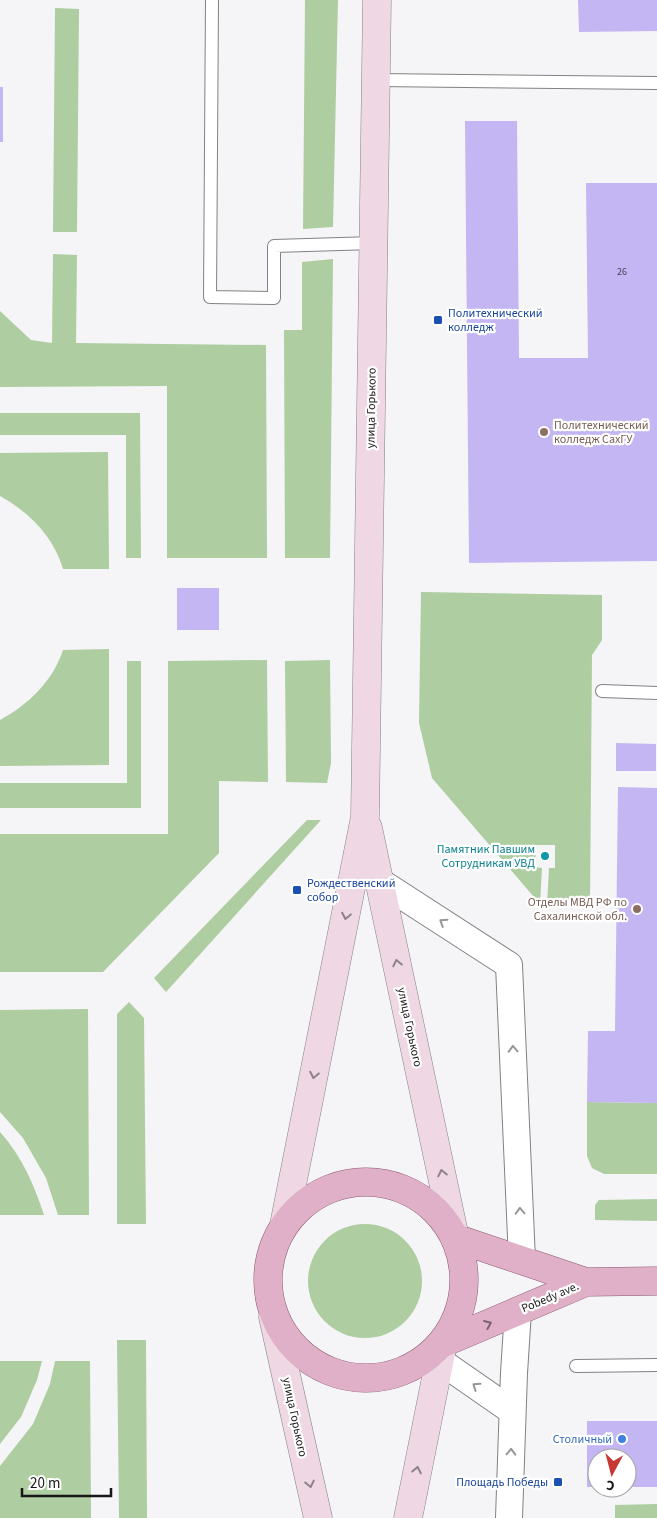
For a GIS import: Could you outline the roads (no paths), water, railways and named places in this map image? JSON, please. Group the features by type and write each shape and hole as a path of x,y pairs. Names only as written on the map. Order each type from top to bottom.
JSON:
{"main road":[{"name":"улица Горького","path":"284,1225 366,817 377,0"},
{"name":"улица Горького","path":"366,817 456,1238"},
{"path":"408,1518 441,1352 457,1319 465,1292 464,1264 456,1238 439,1213 416,1194 388,1184 358,1182 329,1188 304,1203 284,1225 270,1254 267,1285 274,1317 292,1346 318,1367 351,1378 385,1378 417,1365 441,1352"},
{"name":"Pobedy ave.","path":"456,1238 586,1282"},
{"path":"586,1282 657,1281"},
{"name":"Pobedy ave.","path":"441,1352 518,1311 586,1282"},
{"name":"улица Горького","path":"274,1317 318,1518"}],"street":[{"path":"379,880 509,965 522,1260"},
{"path":"509,1518 512,1411 518,1311"},
{"path":"441,1352 512,1411"}],"lane":[{"path":"212,0 210,297 274,298 274,246 374,243"},
{"path":"376,80 657,82"},
{"path":"602,691 657,693"},
{"path":"576,1366 657,1365"}],"place":[{"name":"Политехнический колледж","path":"438,320"},
{"name":"Политехнический колледж СахГУ","path":"544,432"},
{"name":"Памятник Павшим Сотрудникам УВД","path":"545,856"},
{"name":"Рождественский собор","path":"297,890"},
{"name":"Отделы МВД РФ по Сахалинской обл.","path":"637,909"},
{"name":"Столичный","path":"622,1439"},
{"name":"Площадь Победы","path":"558,1482"}]}
